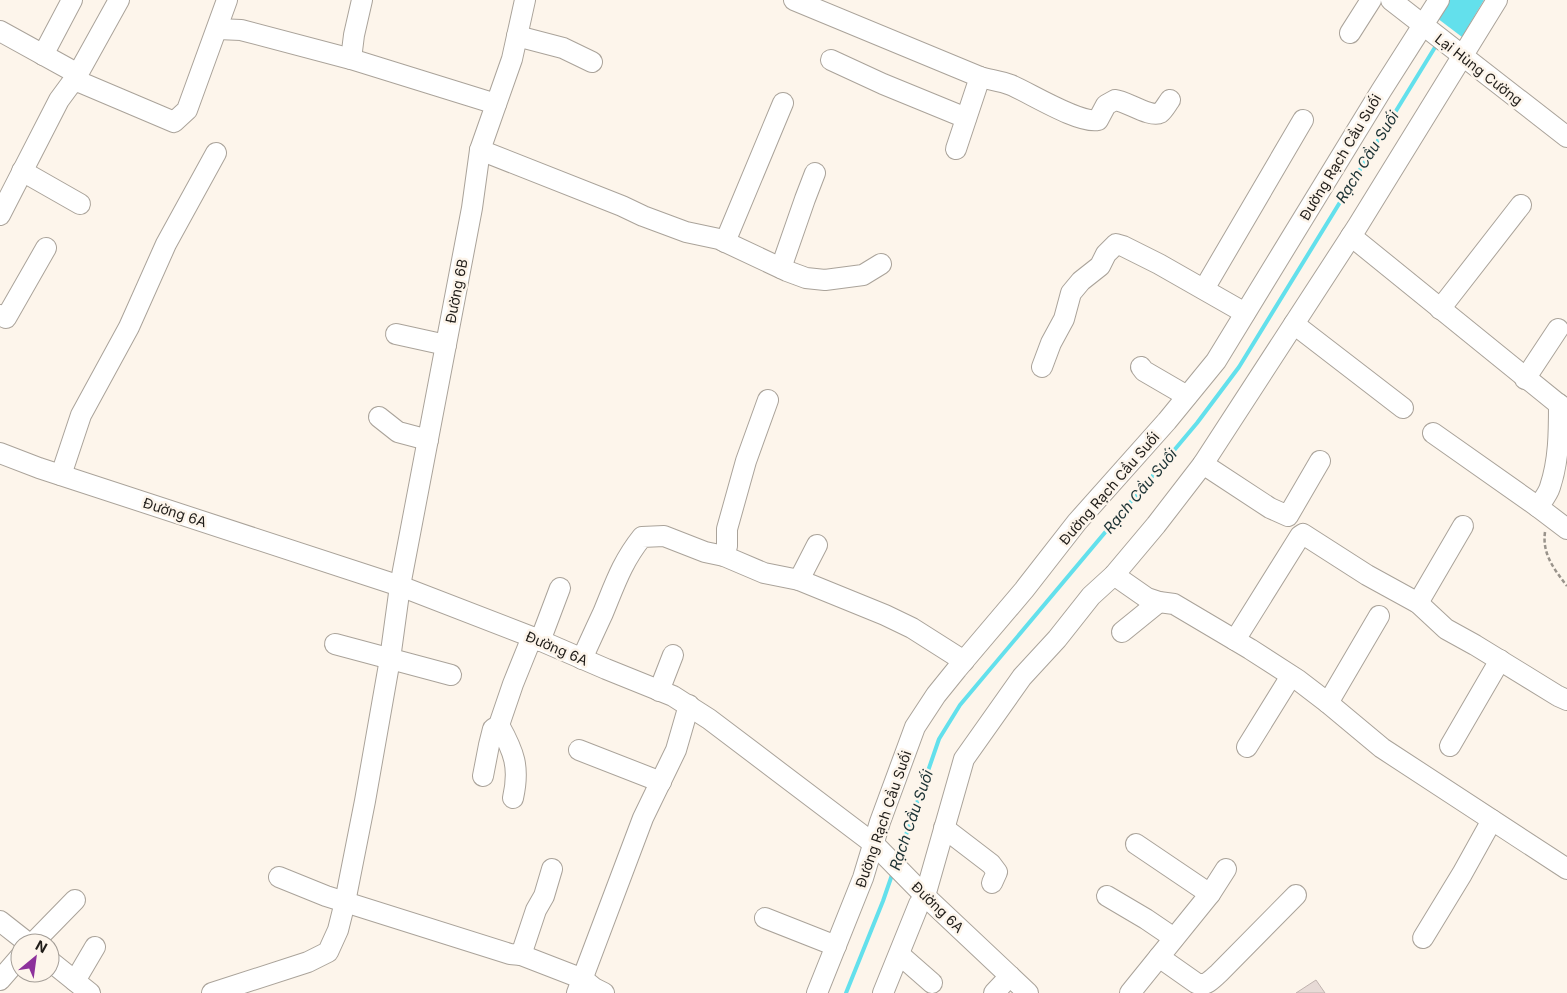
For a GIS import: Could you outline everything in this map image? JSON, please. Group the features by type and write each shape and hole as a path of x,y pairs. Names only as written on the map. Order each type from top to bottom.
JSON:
{"street":[{"path":"43,55 72,0"},
{"path":"0,215 59,100 76,78 119,0"},
{"path":"0,31 43,55 82,83 174,122 187,110 227,0"},
{"path":"351,59 362,0"},
{"name":"Đường 6B","path":"212,993 308,962 328,952 338,930 365,801 390,660 400,586 472,208 480,150 512,59 525,0"},
{"path":"794,0 980,77 1010,85 1062,110 1092,121 1098,120 1106,105 1114,100 1120,100 1145,112 1156,114 1161,113 1170,100"},
{"path":"1350,33 1371,0"},
{"name":"Lại Hùng Cường","path":"1391,0 1567,137"},
{"name":"Đường Rạch Cầu Suối","path":"817,993 876,847 880,822 915,727 936,695 1024,590 1077,522 1167,421 1216,361 1381,90 1425,27 1439,0"},
{"path":"883,993 900,955 919,904 964,759 1022,677 1057,639 1091,596 1114,575 1203,464 1351,236 1460,54 1497,0"},
{"path":"218,28 241,30 351,59 496,104"},
{"path":"517,36 563,48 592,62"},
{"path":"831,60 890,88 966,118"},
{"path":"956,149 980,77"},
{"path":"725,242 783,103"},
{"path":"1204,289 1303,120"},
{"path":"480,150 643,216 686,232 725,242 806,278 824,280 863,275 880,264"},
{"path":"61,475 81,415 129,327 166,244 216,153"},
{"path":"22,171 80,204"},
{"path":"781,268 815,173"},
{"path":"1440,309 1521,205"},
{"path":"1351,236 1563,408 1554,469 1543,511"},
{"path":"1042,367 1050,343 1064,320 1072,293 1081,281 1100,266 1106,254 1116,244 1159,264 1245,313"},
{"path":"0,314 6,318 46,248"},
{"path":"1294,324 1404,408"},
{"path":"1525,378 1558,329"},
{"path":"396,334 446,345"},
{"path":"1141,366 1144,371 1187,396"},
{"path":"724,556 727,546 728,529 746,460 768,400"},
{"path":"379,417 398,432 428,440"},
{"path":"1433,433 1567,529"},
{"name":"Đường 6A","path":"0,453 61,475 400,586 536,639 673,696 689,705 876,847 1028,993"},
{"path":"1203,464 1270,508 1288,516 1320,461"},
{"path":"1418,604 1462,526"},
{"path":"1235,640 1302,534 1367,575 1418,604 1446,629 1567,700"},
{"path":"582,659 617,576 632,550 642,537 664,536 705,552 724,556 764,573 799,580 912,628 964,661"},
{"path":"799,580 817,544"},
{"path":"1114,575 1147,598 1174,604 1291,676 1328,703 1382,748 1567,869"},
{"path":"484,776 488,745 493,729 499,725 513,684 560,588"},
{"path":"1122,632 1159,602"},
{"path":"1328,703 1380,616"},
{"path":"335,644 451,675"},
{"path":"660,691 674,655"},
{"path":"1450,746 1500,660"},
{"path":"1247,747 1291,676"},
{"path":"580,986 643,818 676,750 689,705"},
{"path":"499,725 514,754 517,780 513,798"},
{"path":"579,750 661,782"},
{"path":"1423,938 1492,820"},
{"path":"944,828 991,864 997,872 992,883"},
{"path":"1136,844 1210,894"},
{"path":"521,955 536,910 544,896 552,869"},
{"path":"1130,993 1210,894 1226,869"},
{"path":"280,877 326,896 419,927 510,954 521,955 580,986 594,988 604,993"},
{"path":"1160,957 1196,982 1202,985 1205,984 1219,973 1296,895"},
{"path":"1107,896 1174,938"},
{"path":"43,933 75,900"},
{"path":"765,918 836,946"},
{"path":"0,921 15,933"},
{"path":"60,969 82,987 95,947"},
{"path":"900,955 932,983"},
{"path":"0,980 10,968"},
{"path":"994,993 1010,976"}],"path":[{"path":"1543,511 1544,548 1553,568 1567,586"}],"water":[{"path":"1447,0 1484,0 1462,37 1437,18"}],"building":[{"path":"1316,980 1325,993 1296,993"}],"waterway":[{"name":"Rạch Cầu Suối","path":"898,858 939,739 960,705 1197,423 1239,367 1437,44"},
{"name":"Rạch Cầu Suối","path":"846,993 893,872"}]}
